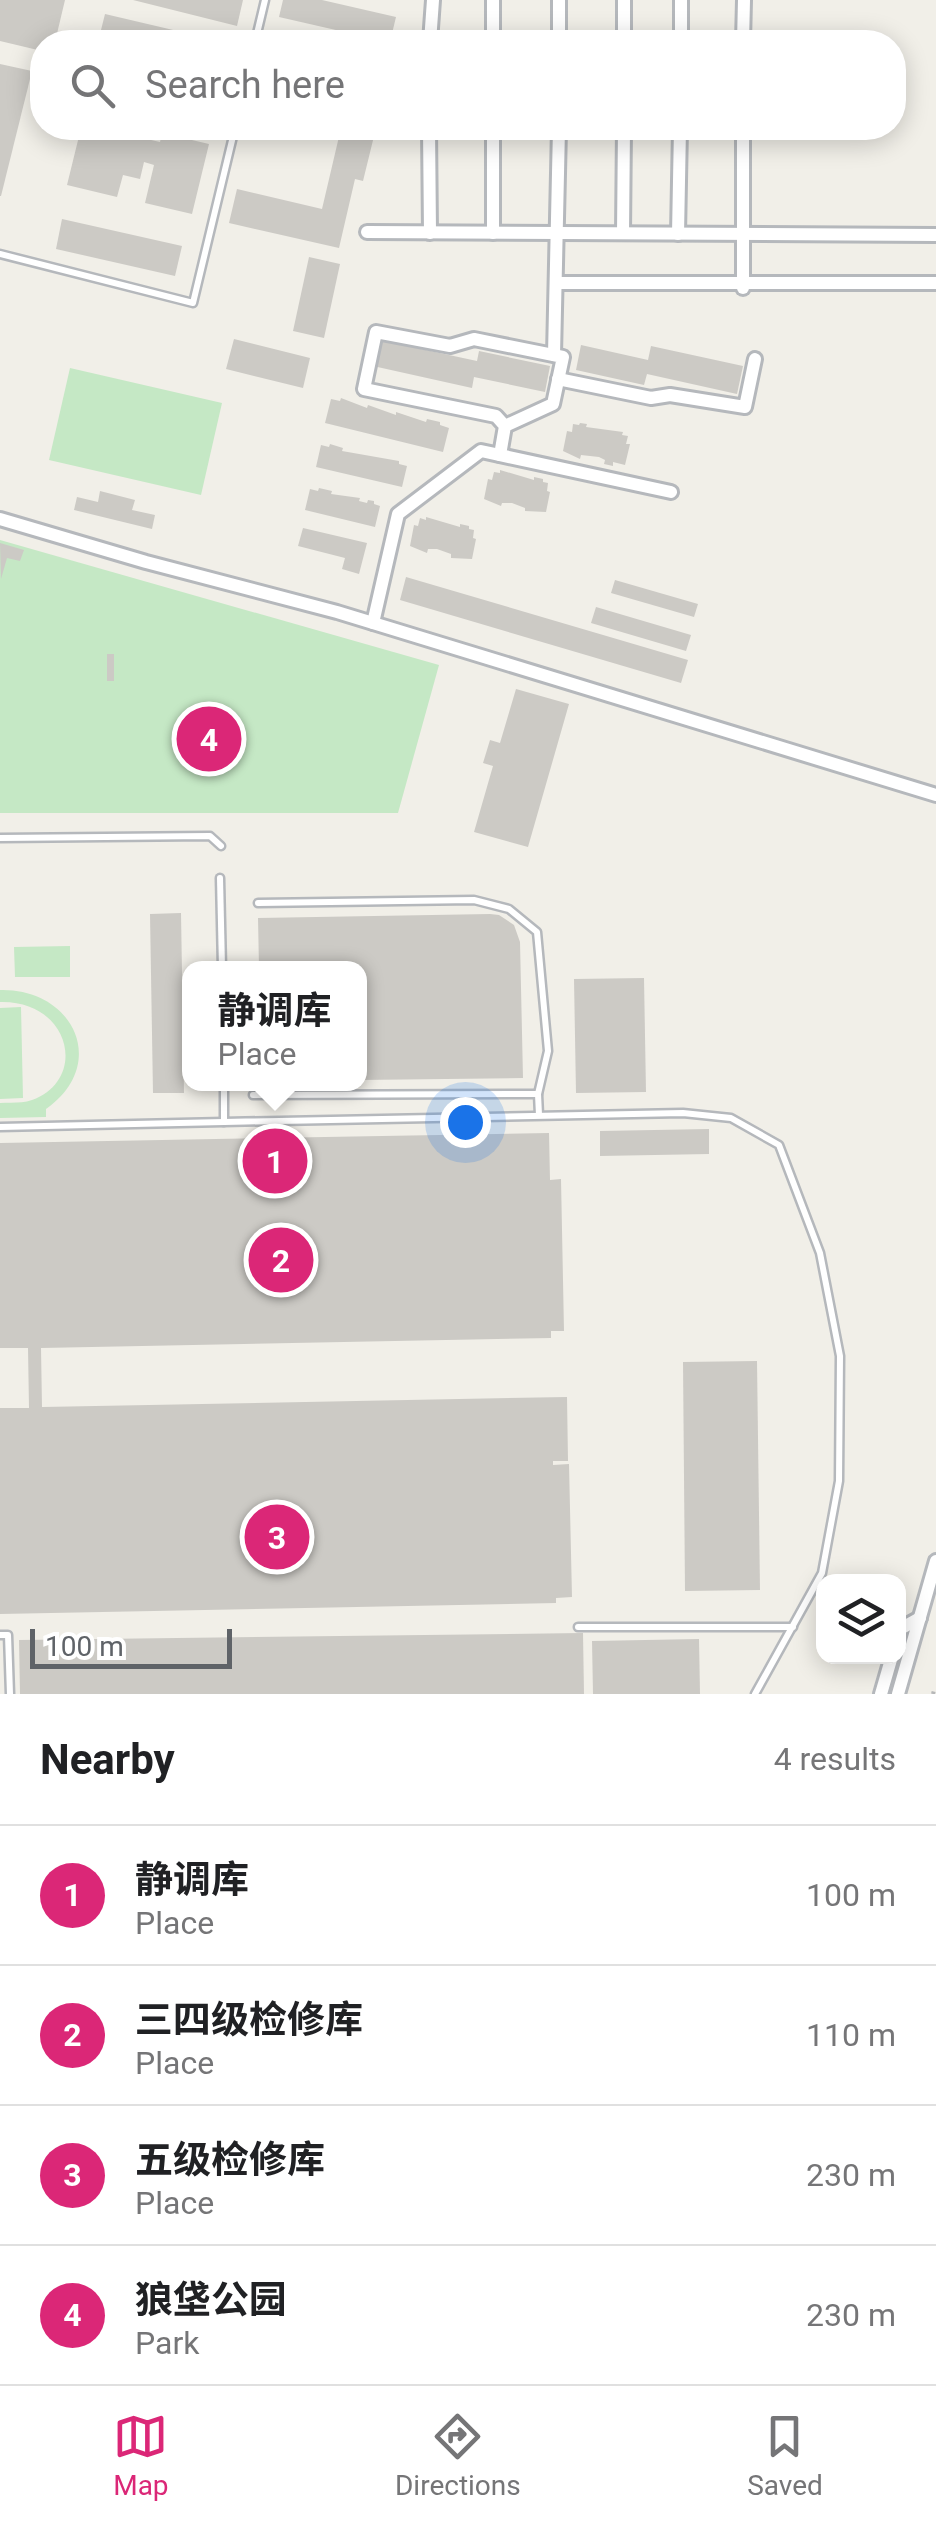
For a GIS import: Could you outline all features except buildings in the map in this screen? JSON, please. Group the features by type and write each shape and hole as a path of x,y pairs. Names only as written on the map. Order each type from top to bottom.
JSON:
{"street":[{"path":"431,30 433,0"},
{"path":"493,0 493,30"},
{"path":"559,30 560,0"},
{"path":"624,0 624,30"},
{"path":"681,0 681,30"},
{"path":"743,30 744,0"},
{"path":"429,140 430,233"},
{"path":"492,233 493,140"},
{"path":"554,355 559,140"},
{"path":"623,234 624,140"},
{"path":"678,234 680,140"},
{"path":"742,286 743,140"},
{"path":"367,232 936,234"},
{"path":"558,283 936,283"},
{"path":"376,332 450,346 474,339 563,357 553,404 505,426 496,416 364,389 376,332"},
{"path":"558,380 651,398 670,395 745,407 755,359"},
{"path":"500,455 505,426"},
{"path":"373,622 398,514 481,451 671,492"},
{"path":"0,519 373,622 936,795"},
{"path":"898,1694 936,1561"},
{"path":"906,1626 920,1618"},
{"path":"881,1694 890,1664"}],"lane":[{"path":"258,30 265,0"},
{"path":"0,254 193,303 231,140"},
{"path":"0,838 210,836 220,846"},
{"path":"220,878 222,961"},
{"path":"258,903 474,900 510,909 536,932 548,1050 538,1094 540,1116"},
{"path":"224,1091 224,1122"},
{"path":"253,1095 538,1094"},
{"path":"0,1127 683,1113 731,1118 778,1145 820,1253 840,1356 838,1480 822,1573 755,1694"},
{"path":"578,1628 793,1627"},
{"path":"0,1636 8,1636 10,1694"}],"green space":[{"path":"70,368 222,403 201,495 49,460"},
{"path":"0,540 439,665 398,813 0,813"},
{"path":"70,946 70,977 15,977 14,947"},
{"path":"0,990 26,993 47,1001 64,1015 74,1032 79,1051 76,1071 65,1091 46,1109 46,1117 0,1118 0,1103 28,1101 50,1090 61,1076 65,1059 64,1042 56,1027 43,1014 24,1005 0,1002"},
{"path":"21,1007 23,1098 0,1099 0,1008"}],"railway":[{"path":"933,1694 936,1682"}],"place":[{"name":"狼垡公园","path":"209,739"},
{"name":"静调库","path":"275,1161"},
{"name":"三四级检修库","path":"281,1260"},
{"name":"五级检修库","path":"277,1537"}]}
